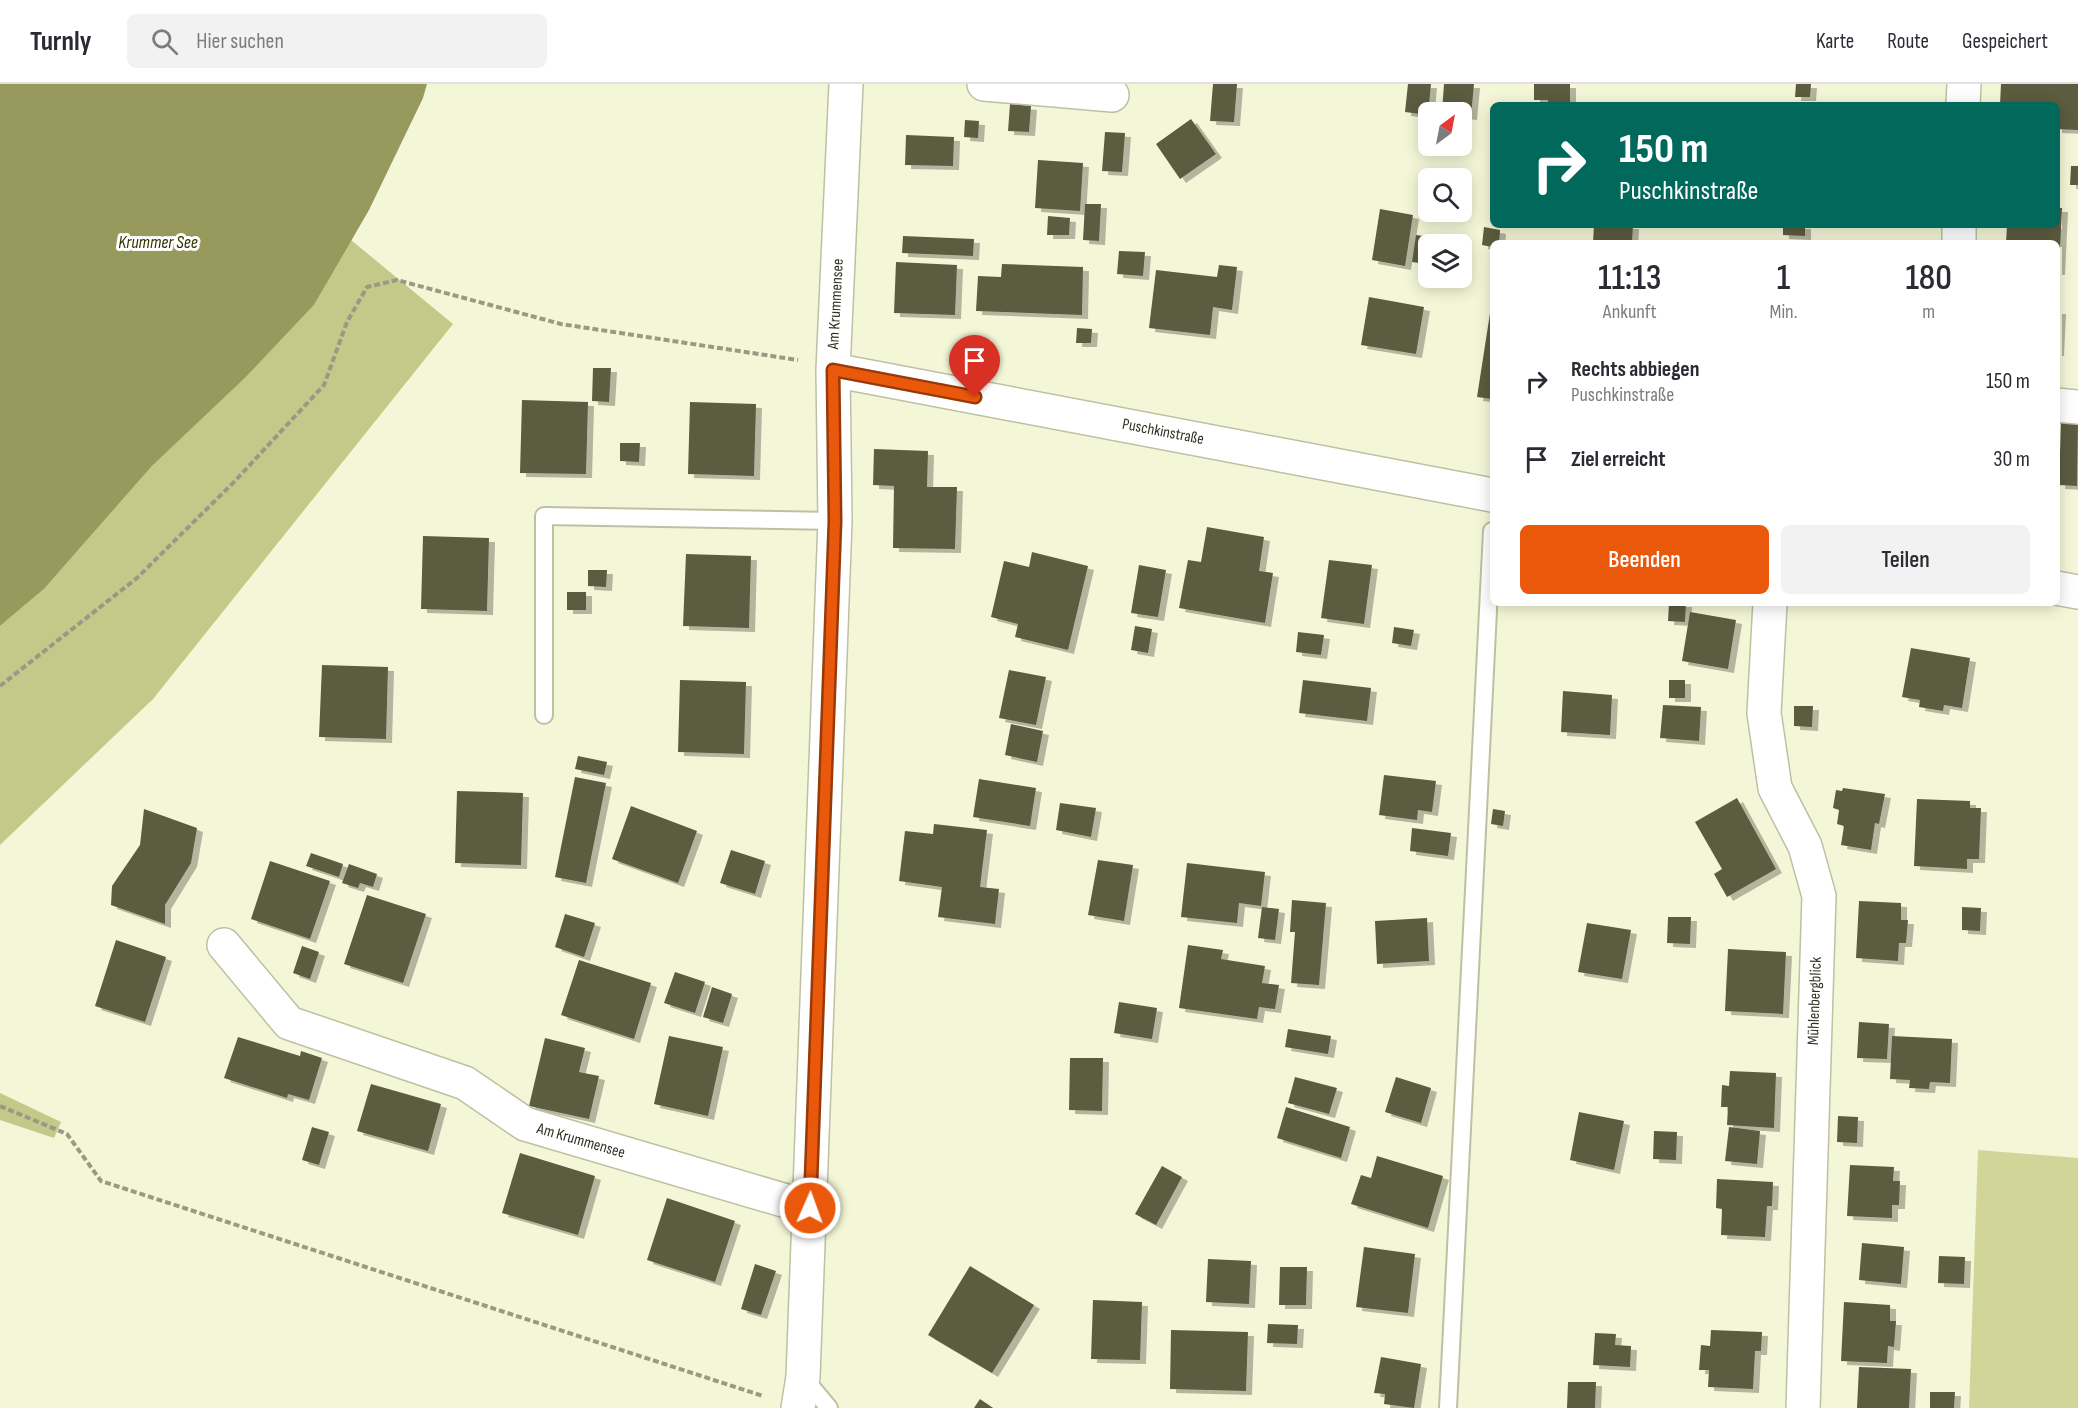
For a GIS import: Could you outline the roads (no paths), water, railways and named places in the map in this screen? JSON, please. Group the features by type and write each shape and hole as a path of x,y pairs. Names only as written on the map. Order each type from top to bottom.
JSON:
{"street":[{"name":"Am Krummensee","path":"799,1397 810,1208 835,521 833,370 846,84"},
{"path":"984,84 1112,95"},
{"path":"1963,102 1964,84"},
{"name":"Puschkinstraße","path":"833,370 1490,495"},
{"path":"2060,405 2078,406"},
{"path":"2060,589 2078,592"},
{"name":"Mühlenbergblick","path":"1770,606 1764,713 1775,788 1805,846 1819,896 1803,1408"},
{"name":"Am Krummensee","path":"224,945 288,1023 465,1083 525,1124 810,1208"}],"lane":[{"path":"544,715 544,516 835,521"},
{"path":"1448,1408 1490,571"},
{"path":"799,1397 830,1408"}],"water":[{"name":"Krummer See","path":"0,84 427,84 423,98 369,210 314,305 246,377 152,466 44,589 0,626"}]}
